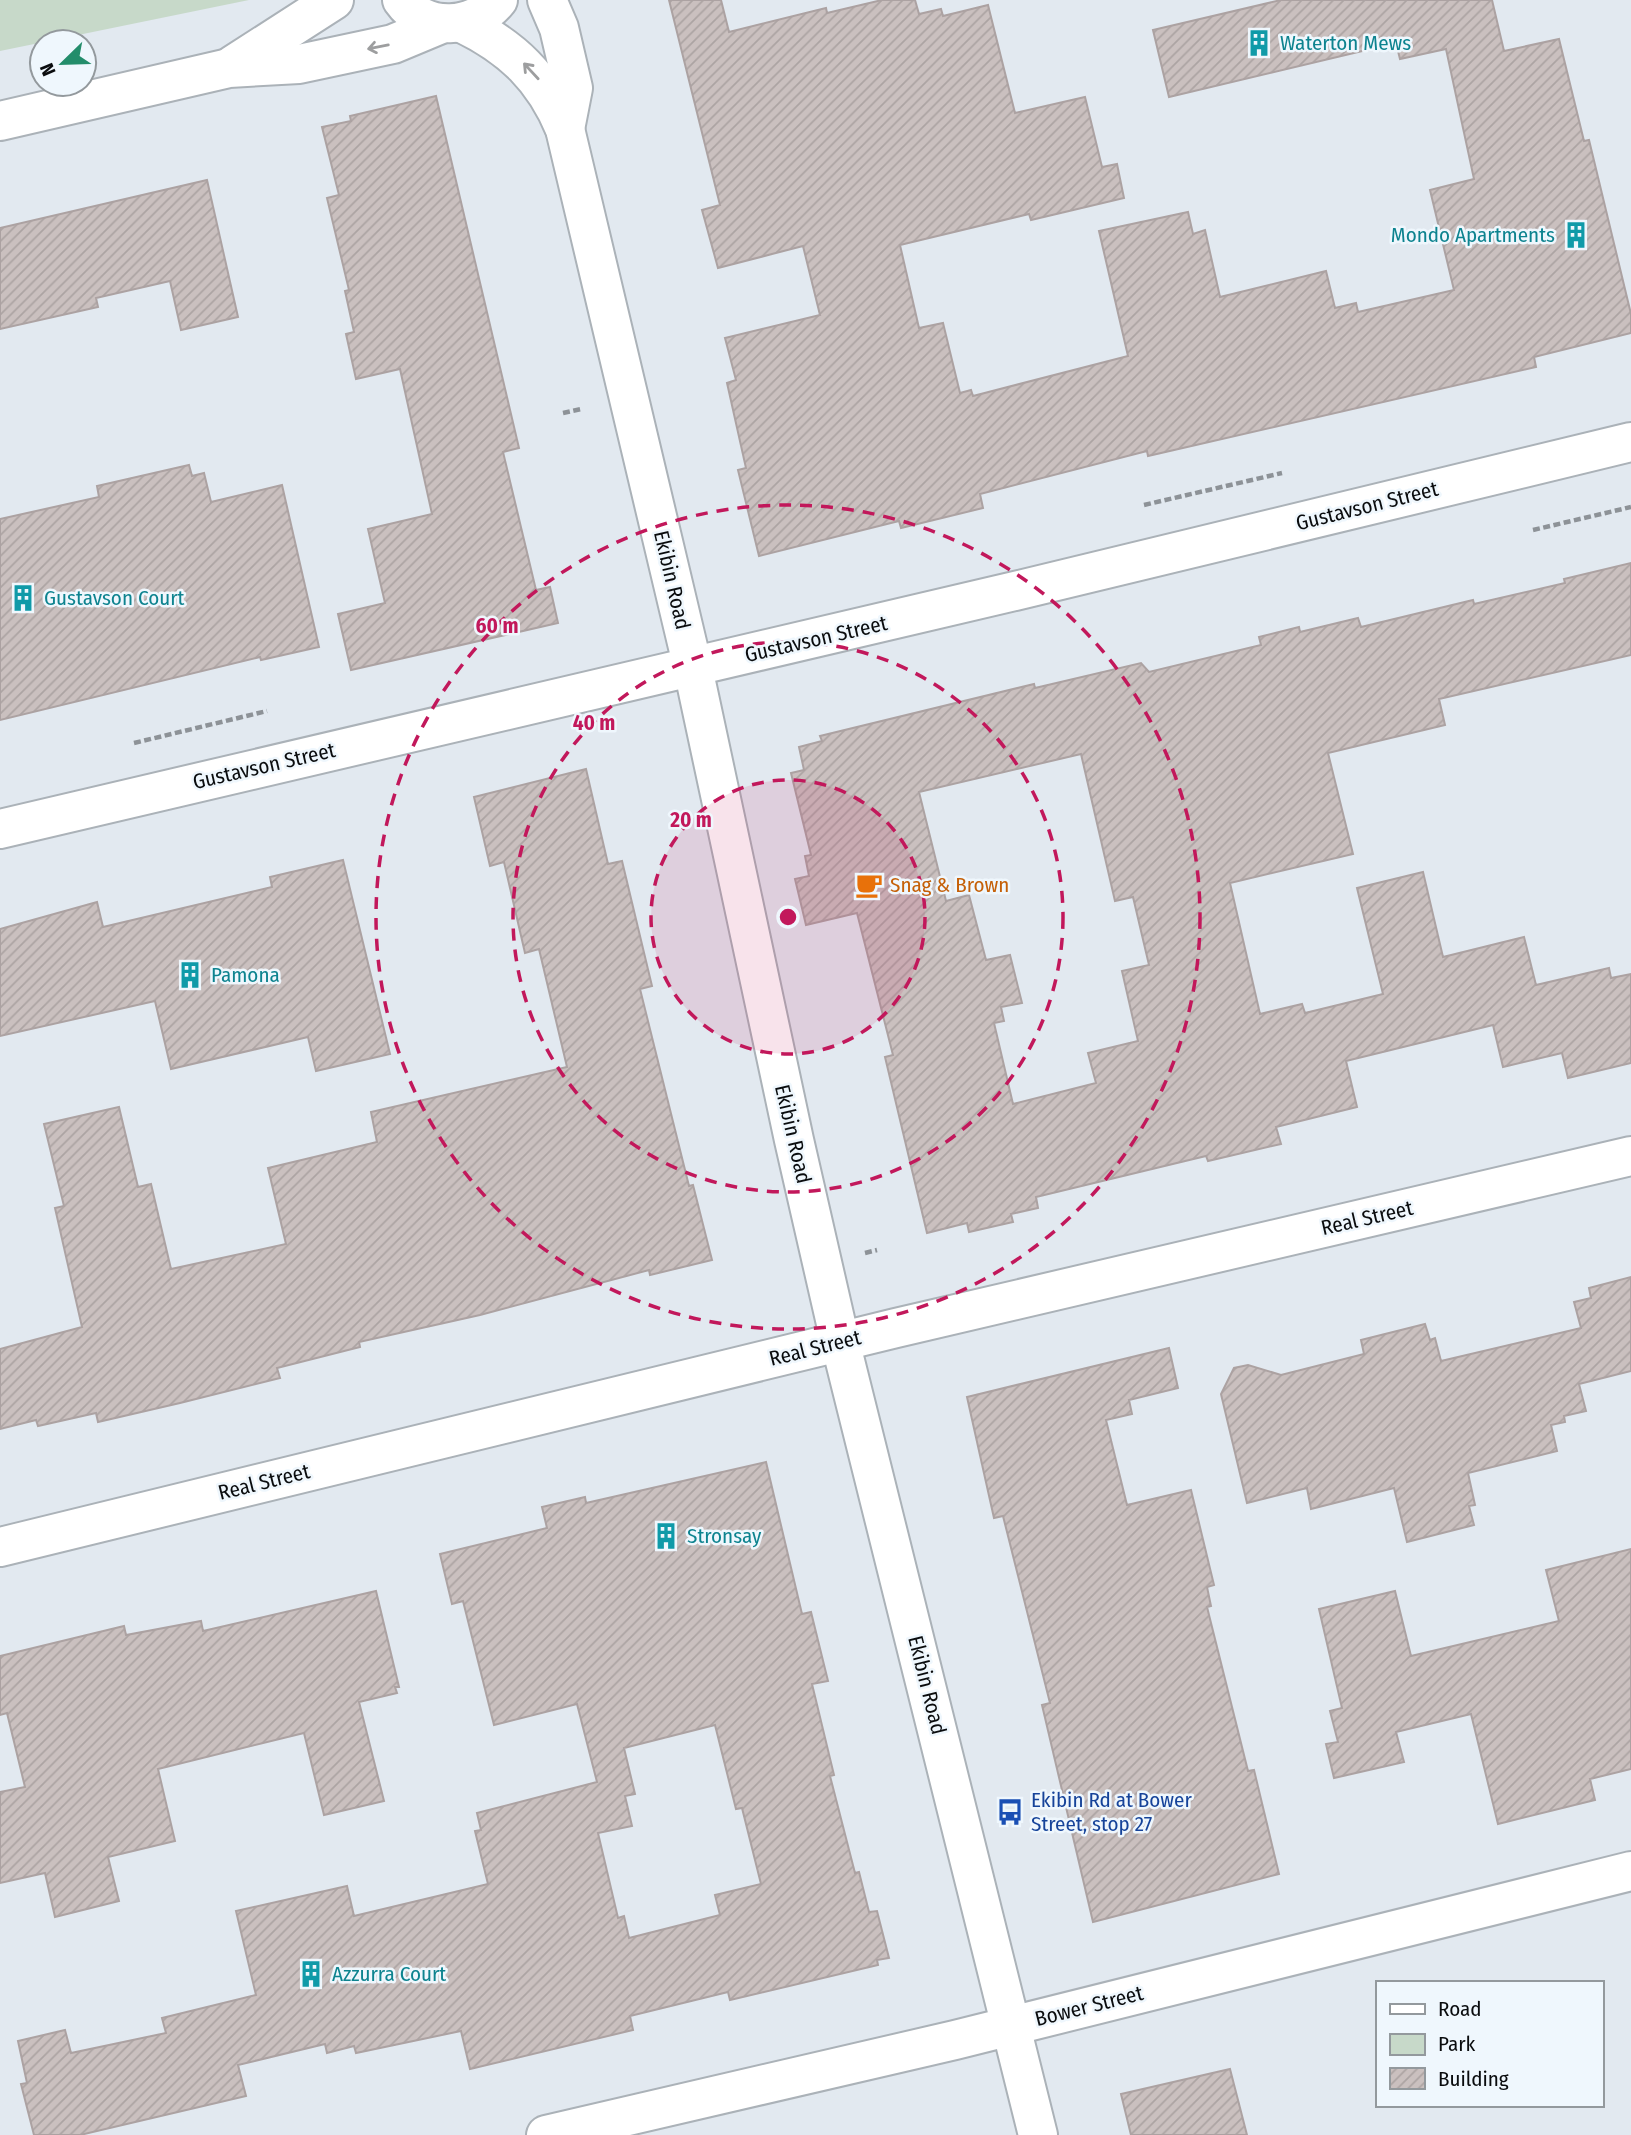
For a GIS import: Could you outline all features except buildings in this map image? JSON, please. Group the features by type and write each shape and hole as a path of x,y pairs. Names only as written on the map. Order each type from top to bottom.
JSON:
{"street":[{"path":"229,68 334,0"},
{"name":"Ekibin Road","path":"402,0 421,17 452,24 502,44 540,80 565,129 693,667 840,1342 1038,2135"},
{"path":"0,121 229,68 299,64 393,44 481,16 498,0"},
{"name":"Ekibin Road","path":"547,0 559,28 573,88 565,129"},
{"name":"Gustavson Street","path":"0,829 693,667 1631,442"},
{"name":"Real Street","path":"0,1547 840,1342 1631,1156"},
{"name":"Bower Street","path":"546,2135 1012,2025 1631,1871"}],"path":[{"path":"563,413 581,409"},
{"path":"1144,505 1282,473"},
{"path":"1533,530 1631,507"},
{"path":"134,743 267,711"}],"green space":[{"path":"0,0 249,0 98,31 98,28 28,28 28,45 0,51"}],"place":[{"name":"Waterton Mews","path":"1259,43"},
{"name":"Mondo Apartments","path":"1576,235"},
{"name":"Gustavson Court","path":"23,598"},
{"name":"Snag & Brown","path":"869,885"},
{"name":"Pamona","path":"190,975"},
{"name":"Stronsay","path":"666,1536"},
{"name":"Ekibin Rd at Bower Street, stop 27","path":"1010,1812"},
{"name":"Azzurra Court","path":"311,1974"}]}
